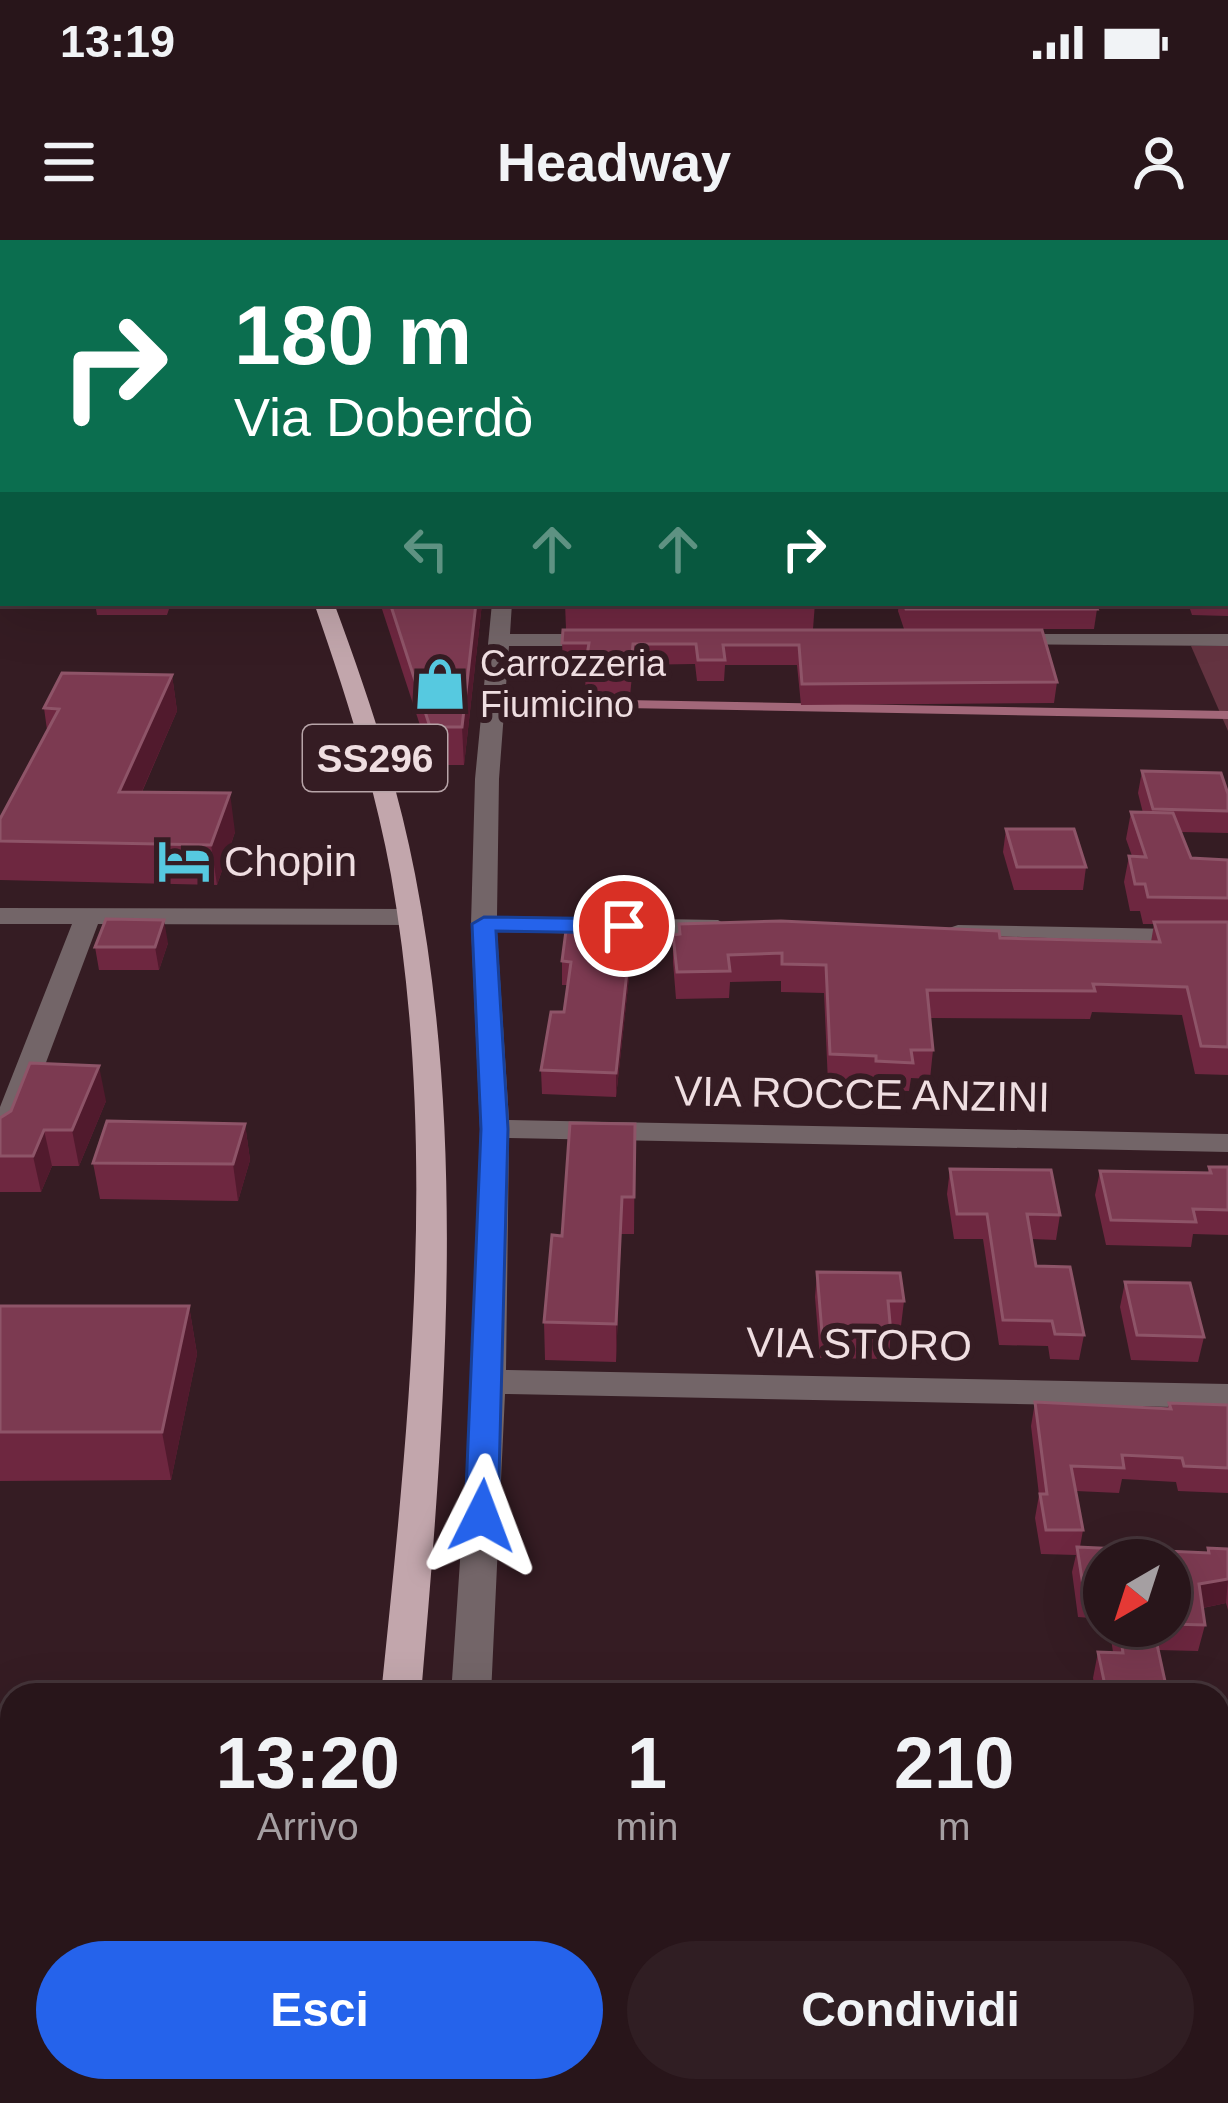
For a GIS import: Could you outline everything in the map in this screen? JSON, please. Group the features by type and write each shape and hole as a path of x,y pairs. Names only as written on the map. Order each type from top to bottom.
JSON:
{"main road":[{"name":"SS296","path":"325,606 383,787 410,917 426,1090 432,1249 428,1396 402,1683"}],"street":[{"path":"472,1683 489,1382 495,1129 484,924 488,779 502,606"},
{"path":"500,640 617,640"},
{"path":"970,640 1228,640"},
{"path":"0,916 410,917"},
{"path":"0,1145 88,916"},
{"path":"484,924 748,928"},
{"path":"940,932 1228,938"},
{"name":"VIA ROCCE ANZINI","path":"495,1129 1228,1143"},
{"name":"VIA STORO","path":"489,1382 1228,1396"}],"shaded area":[{"path":"1191,646 1228,646 1228,731"}],"building":[{"name":"Carrozzeria Fiumicino","path":"391,606 476,606 462,727 430,727"},
{"path":"905,606 1097,609 906,609"},
{"path":"563,630 1042,630 1057,682 802,684 799,645 723,645 725,660 698,660 696,644 633,644 630,675 584,674 589,643 562,643"},
{"path":"62,673 172,675 119,792 230,793 211,845 0,841 0,819 59,709 44,708"},
{"path":"1142,771 1221,773 1228,811 1153,809"},
{"path":"1131,812 1173,813 1191,858 1228,860 1228,898 1148,897 1145,884 1135,884 1129,856 1146,857"},
{"path":"1006,829 1074,829 1086,867 1017,867"},
{"path":"106,919 164,920 155,947 95,947"},
{"path":"781,921 999,931 1000,938 1160,942 1154,922 1228,922 1228,1047 1201,1046 1187,987 1093,984 1095,991 927,990 933,1050 911,1050 913,1063 876,1061 876,1056 830,1054 826,965 782,964 782,953 728,955 730,971 677,972 673,935 680,934 679,924"},
{"path":"567,923 605,924 603,939 613,940 612,954 629,953 616,1073 541,1070 551,1012 564,1012 571,962 562,961"},
{"path":"30,1063 99,1066 72,1130 44,1130 33,1156 0,1156 0,1118 11,1111"},
{"path":"107,1121 245,1124 233,1164 93,1163"},
{"path":"570,1123 635,1124 634,1197 622,1197 616,1324 544,1322 552,1235 562,1236"},
{"path":"1209,1167 1228,1167 1228,1210 1193,1209 1196,1222 1111,1220 1100,1171 1211,1173"},
{"path":"950,1169 1051,1170 1060,1215 1027,1214 1036,1266 1070,1267 1084,1335 1055,1334 1052,1321 1003,1320 987,1214 957,1214"},
{"path":"817,1272 900,1273 904,1301 888,1301 891,1334 822,1333"},
{"path":"1125,1282 1190,1283 1204,1337 1137,1335"},
{"path":"0,1306 189,1306 162,1432 0,1432"},
{"path":"1035,1402 1171,1409 1169,1403 1228,1405 1228,1468 1184,1466 1182,1458 1122,1455 1124,1468 1071,1466 1083,1530 1046,1530 1040,1494 1047,1494"},
{"path":"1077,1547 1083,1547 1083,1586"},
{"path":"1228,1549 1228,1579 1199,1584 1205,1625 1191,1625 1191,1552"},
{"path":"1158,1647 1165,1683 1104,1683 1098,1652"}],"waterway":[{"path":"512,702 1228,715"}],"place":[{"name":"Carrozzeria Fiumicino","path":"440,684"},
{"name":"Chopin","path":"184,861"}],"route":[{"path":"482,1516 495,1129 484,924 624,926"}]}
